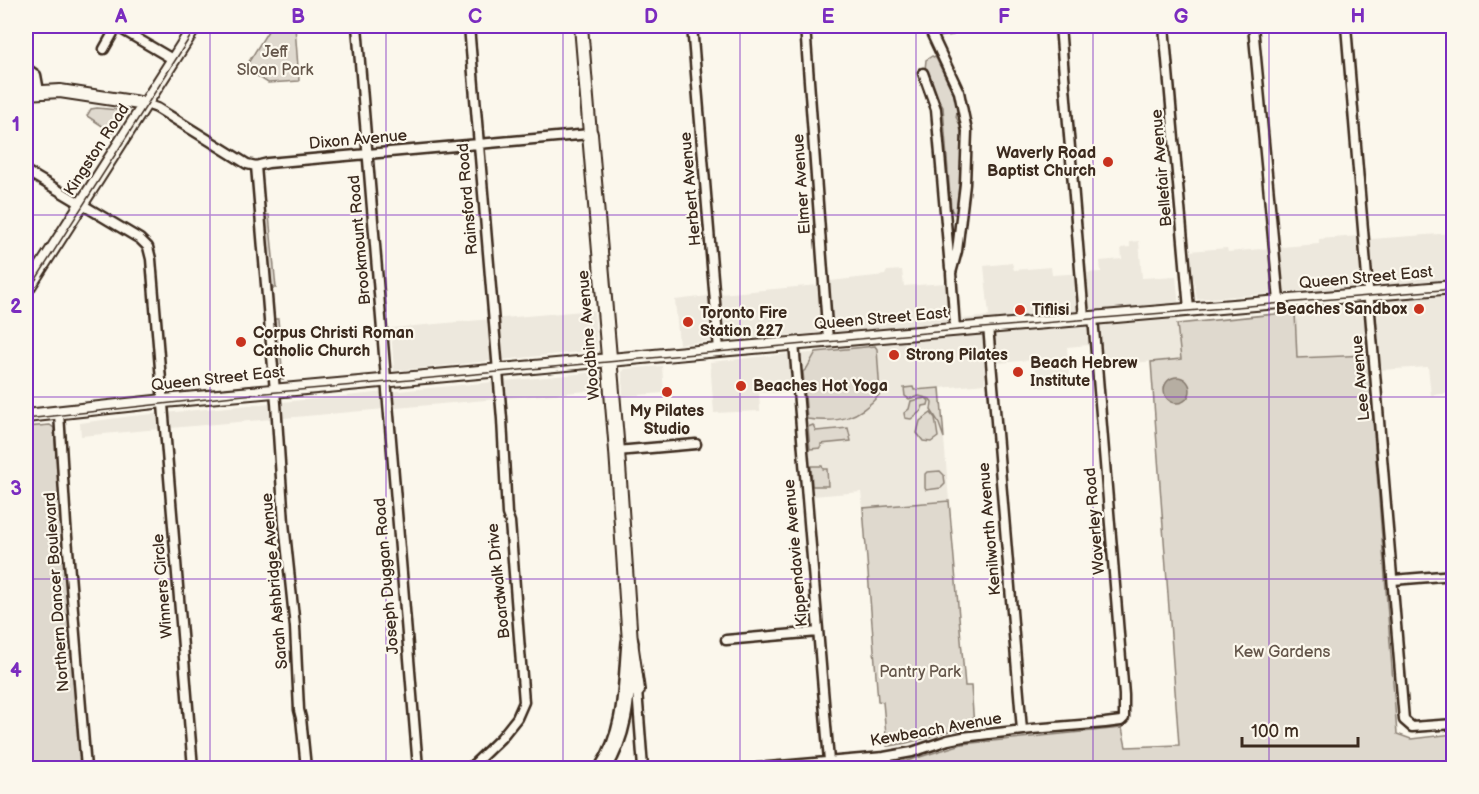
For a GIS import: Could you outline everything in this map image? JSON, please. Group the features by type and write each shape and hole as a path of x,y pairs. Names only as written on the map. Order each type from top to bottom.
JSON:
{"highway":[{"name":"Woodbine Avenue","path":"603,768 621,731 626,706 630,642"},
{"path":"615,768 630,733 637,690"}],"main road":[{"name":"Kingston Road","path":"26,291 195,26"},
{"name":"Woodbine Avenue","path":"581,26 617,451 630,642 637,690"},
{"path":"26,93 60,92 146,104"},
{"name":"Queen Street East","path":"26,416 275,390 794,343 1454,287"}],"street":[{"path":"104,49 117,26 174,60"},
{"name":"Brookmount Road","path":"357,26 386,380"},
{"name":"Rainsford Road","path":"469,26 498,370"},
{"name":"Herbert Avenue","path":"692,26 719,350"},
{"name":"Elmer Avenue","path":"805,26 828,340"},
{"path":"928,26 959,92 967,131 965,184 957,252 951,273"},
{"name":"Waverley Road","path":"1060,26 1125,705 1125,714 1121,721"},
{"name":"Bellefair Avenue","path":"1164,26 1189,309"},
{"path":"1254,26 1279,301"},
{"name":"Lee Avenue","path":"1346,26 1404,720 1412,727 1454,724"},
{"path":"26,68 36,75 39,91"},
{"path":"923,74 936,109 954,329"},
{"path":"146,104 158,108 247,164 256,166"},
{"name":"Dixon Avenue","path":"256,166 367,153 590,134"},
{"name":"Sarah Ashbridge Avenue","path":"256,166 306,768"},
{"path":"26,171 81,205"},
{"name":"Winners Circle","path":"81,205 140,239 148,248 151,259 193,768"},
{"name":"Kenilworth Avenue","path":"988,326 1022,730"},
{"name":"Kippendavie Avenue","path":"794,343 829,760"},
{"name":"Boardwalk Drive","path":"470,768 506,731 522,711 524,702 510,522 507,514 498,370"},
{"name":"Joseph Duggan Road","path":"386,380 418,768"},
{"name":"Northern Dancer Boulevard","path":"59,413 86,768"},
{"path":"617,451 696,444"},
{"path":"1394,580 1454,575"},
{"path":"726,640 818,632"},
{"name":"Woodbine Avenue","path":"637,690 643,768"},
{"name":"Kewbeach Avenue","path":"757,768 893,755 912,752 963,737 1121,721"}],"shaded area":[{"path":"1453,233 1453,393 1431,395 1428,367 1380,370 1379,354 1297,358 1292,292 1197,299 1189,251 1227,248 1228,252 1319,244 1319,239 1371,235 1371,239"},
{"path":"1139,241 1142,278 1176,276 1177,324 1181,359 1132,363 1131,360 1091,365 1089,345 1067,347 1070,384 1037,387 1034,360 985,364 985,384 940,388 949,501 863,508 861,492 813,496 801,354 884,345 884,328 726,340 721,294 818,285 830,281 885,275 887,271 902,270 904,286 959,282 962,319 989,316 984,266 1012,263 1014,270 1051,267 1052,275 1101,272 1100,261 1122,259 1121,248 1130,247 1130,242"},
{"path":"708,296 712,341 679,344 675,300"},
{"path":"594,310 597,350 394,371 391,328"},
{"path":"787,354 792,393 759,393 760,411 714,413 710,362"},
{"path":"662,366 664,393 623,396 622,372 625,369"},
{"path":"598,372 599,390 81,436 80,423 132,416"},
{"path":"1177,377 1186,381 1190,390 1186,399 1177,403 1168,399 1164,390 1168,381"}],"green space":[{"name":"Jeff Sloan Park","path":"271,26 295,27 299,81 268,83 245,68"},
{"path":"934,26 983,26 984,29 957,31 953,35 939,37"},
{"path":"932,56 936,58 958,107 956,117 960,125 962,143 958,212 954,214 951,209 943,107 931,87 925,70 926,60"},
{"path":"91,109 119,110 124,115 113,133 87,116"},
{"path":"265,215 269,215 276,288 271,288"},
{"name":"Kew Gardens","path":"1295,312 1297,358 1368,355 1397,734 1411,739 1453,734 1453,768 826,768 907,761 962,744 1122,728 1126,747 1179,745 1151,362 1181,359 1177,324"},
{"path":"274,319 278,319 283,379 278,378"},
{"path":"875,346 880,394 856,414 829,420 807,419 803,372 816,352"},
{"path":"913,387 914,390 940,388 944,438 931,410 930,399 919,396 909,399 905,396 904,388"},
{"path":"926,398 929,401 928,405 923,406 921,411 911,419 905,418 904,413 909,409 911,401"},
{"path":"931,413 935,418 938,437 931,442 923,441 917,433 920,421"},
{"path":"50,425 54,428 81,768 26,768 26,427"},
{"path":"813,425 816,431 848,428 851,441 821,444 821,448 810,449 808,427"},
{"path":"811,466 822,466 823,469 827,469 828,486 812,486"},
{"path":"940,471 944,475 945,484 941,488 926,490 925,474"},
{"name":"Pantry Park","path":"949,501 965,686 971,686 974,726 887,746 883,702 878,701 863,508"}],"tram line":[{"path":"26,295 197,26"},
{"path":"26,419 234,396 958,330 1454,289"}],"place":[{"name":"Waverly Road Baptist Church","path":"1108,162"},
{"name":"Beaches Sandbox","path":"1419,309"},
{"name":"Tiflisi","path":"1020,310"},
{"name":"Toronto Fire Station 227","path":"688,322"},
{"name":"Corpus Christi Roman Catholic Church","path":"241,342"},
{"name":"Strong Pilates","path":"894,355"},
{"name":"Beach Hebrew Institute","path":"1018,372"},
{"name":"Beaches Hot Yoga","path":"741,386"},
{"name":"My Pilates Studio","path":"667,392"}]}
